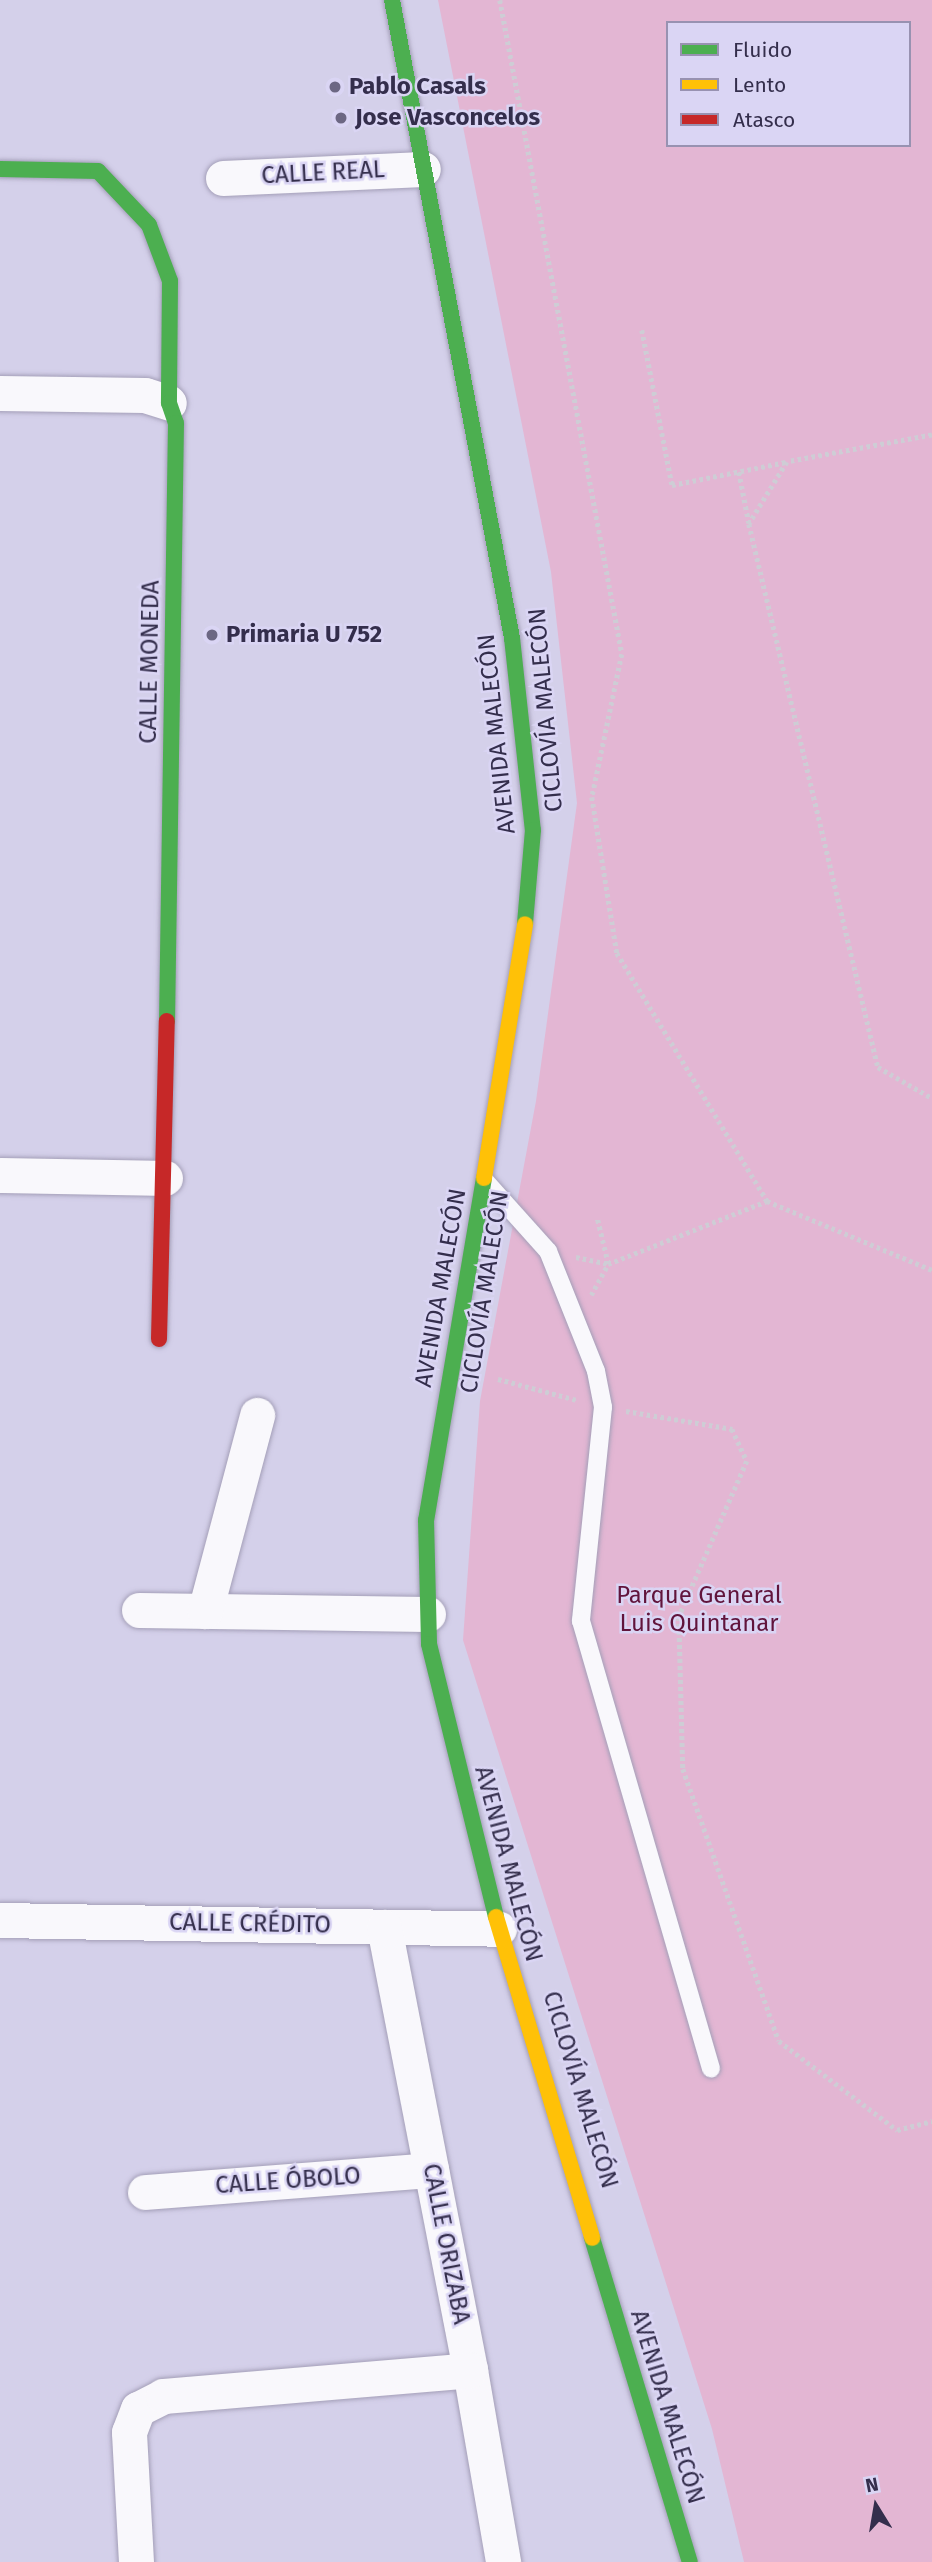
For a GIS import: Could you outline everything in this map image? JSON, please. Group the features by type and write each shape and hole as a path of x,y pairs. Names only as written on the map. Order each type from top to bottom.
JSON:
{"main road":[{"name":"AVENIDA MALECÓN","path":"392,0 512,638 533,830 523,953 426,1520 429,1644 499,1929 690,2562"},
{"name":"CALLE MONEDA","path":"0,169 98,171 149,225 170,281 169,403 176,423 165,1178 159,1339"}],"street":[{"name":"CALLE REAL","path":"223,178 423,169"},
{"path":"0,393 145,395 169,403"},
{"path":"0,1175 165,1178"},
{"path":"205,1611 257,1415"},
{"path":"139,1610 428,1614"},
{"name":"CALLE CRÉDITO","path":"0,1920 499,1929"},
{"name":"CALLE ORIZABA","path":"384,1927 470,2370 503,2562"},
{"name":"CALLE ÓBOLO","path":"145,2192 431,2171"},
{"path":"136,2562 130,2432 138,2409 163,2396 470,2370"}],"lane":[{"path":"484,1179 548,1251 596,1371 603,1406 580,1620 711,2068"}],"path":[{"path":"500,0 622,654 592,797 617,953 767,1202 932,1270"},
{"path":"642,330 672,485 932,435"},
{"path":"749,524 787,462"},
{"path":"739,472 749,524 878,1066 932,1098"},
{"path":"597,1218 608,1264 767,1202"},
{"path":"498,1379 603,1406 732,1429 747,1461 679,1617 683,1769 779,2040 897,2130 932,2120"}],"green space":[{"name":"Parque General Luis Quintanar","path":"438,0 932,0 932,2562 744,2562 712,2429 463,1640 480,1401 536,1101 577,803 551,572"}],"traffic: fast":[{"path":"392,0 512,638 533,830 525,924"},
{"path":"0,169 98,171 149,225 170,281 169,403 176,423 167,1021"},
{"path":"484,1178 426,1520 429,1644 496,1917"},
{"path":"592,2238 690,2562"}],"traffic: slow":[{"path":"484,1178 525,924"},
{"path":"496,1917 592,2238"}],"traffic: jam":[{"path":"159,1339 167,1021"}],"place":[{"name":"Pablo Casals","path":"335,87"},
{"name":"Jose Vasconcelos","path":"341,118"},
{"name":"Primaria U 752","path":"212,635"}]}
